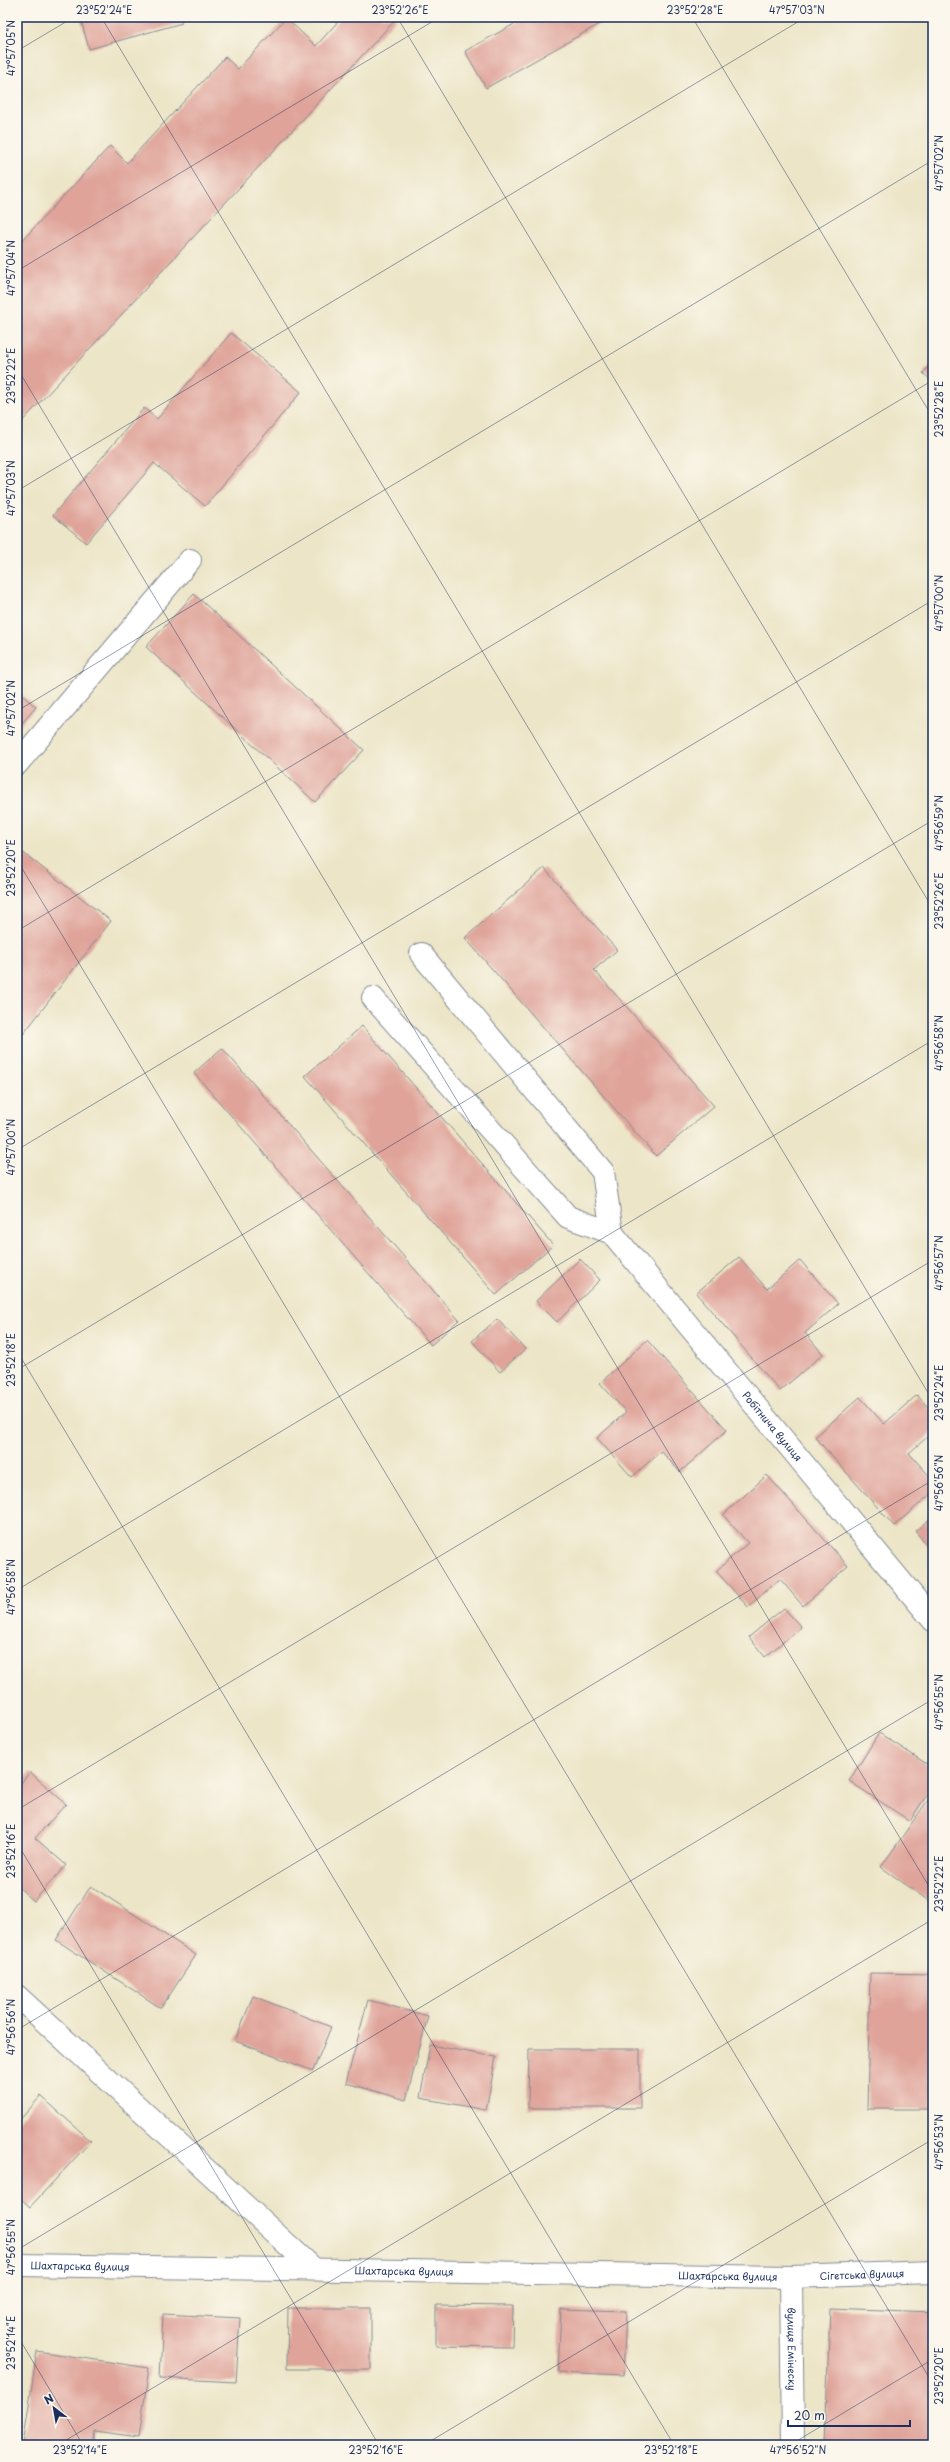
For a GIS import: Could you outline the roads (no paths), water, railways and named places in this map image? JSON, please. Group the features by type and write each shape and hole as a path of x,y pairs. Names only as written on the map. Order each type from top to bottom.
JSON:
{"street":[{"path":"17,764 190,560"},
{"path":"373,998 568,1217 612,1233 603,1172 421,954"},
{"name":"Робітнича вулиця","path":"612,1233 933,1620"},
{"path":"17,1996 314,2269"},
{"name":"Шахтарська вулиця","path":"17,2264 790,2277"},
{"name":"Сігетська вулиця","path":"790,2277 933,2272"},
{"name":"вулиця Емінеску","path":"790,2277 793,2445"}]}
